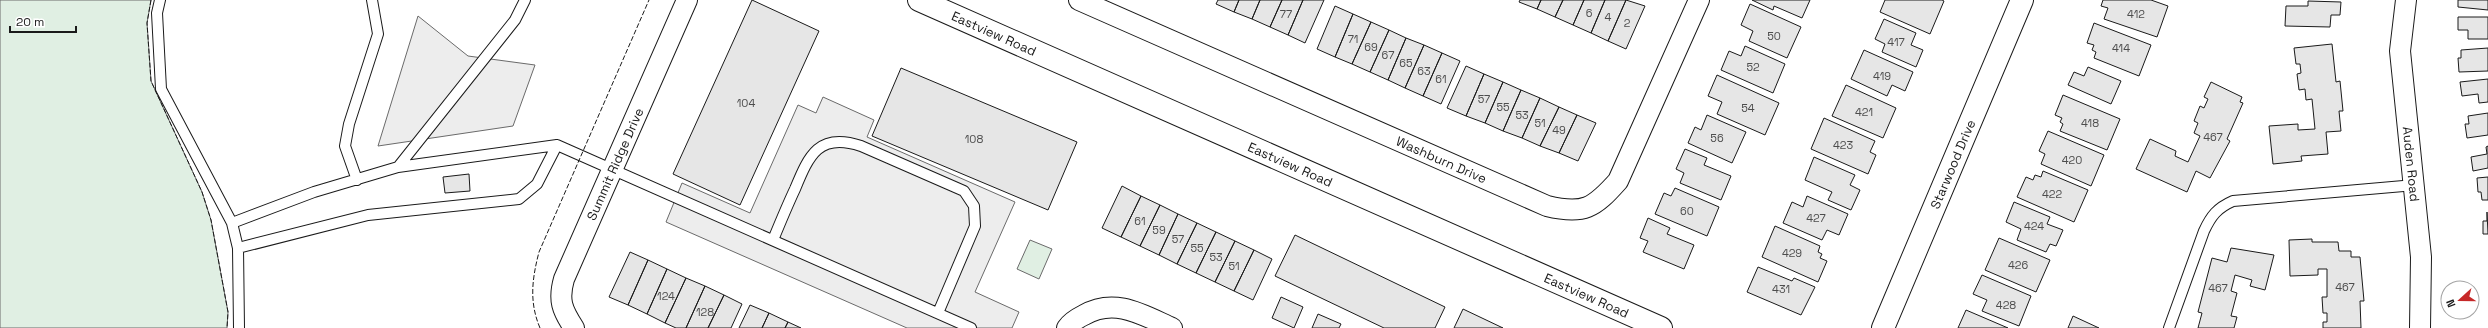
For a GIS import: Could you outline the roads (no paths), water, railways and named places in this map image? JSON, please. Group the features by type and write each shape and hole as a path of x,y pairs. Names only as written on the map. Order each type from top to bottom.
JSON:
{"street":[{"name":"Summit Ridge Drive","path":"574,328 561,307 560,293 687,0"},
{"name":"Eastview Road","path":"919,0 1662,328"},
{"name":"Washburn Drive","path":"1079,0 1547,206 1566,211 1583,209 1602,200 1618,181 1699,0"},
{"name":"Starwood Drive","path":"1882,328 2022,0"},
{"name":"Auden Road","path":"2406,0 2400,51 2415,185 2421,257 2420,328"},
{"path":"1068,328 1089,312 1115,306 1134,311 1172,328"}],"lane":[{"path":"160,0 157,13 161,89 232,223 238,248 239,328"},
{"path":"356,180 345,146 349,124 378,34 372,0"},
{"path":"398,167 515,20 525,0"},
{"path":"773,240 808,158 824,144 847,141 964,191 974,206 975,226 938,313"},
{"path":"232,223 314,192 398,167 557,145 971,328"},
{"path":"238,248 368,215 520,199 537,184 557,145"},
{"path":"2169,328 2204,231 2211,216 2221,206 2233,201 2415,185"}]}
